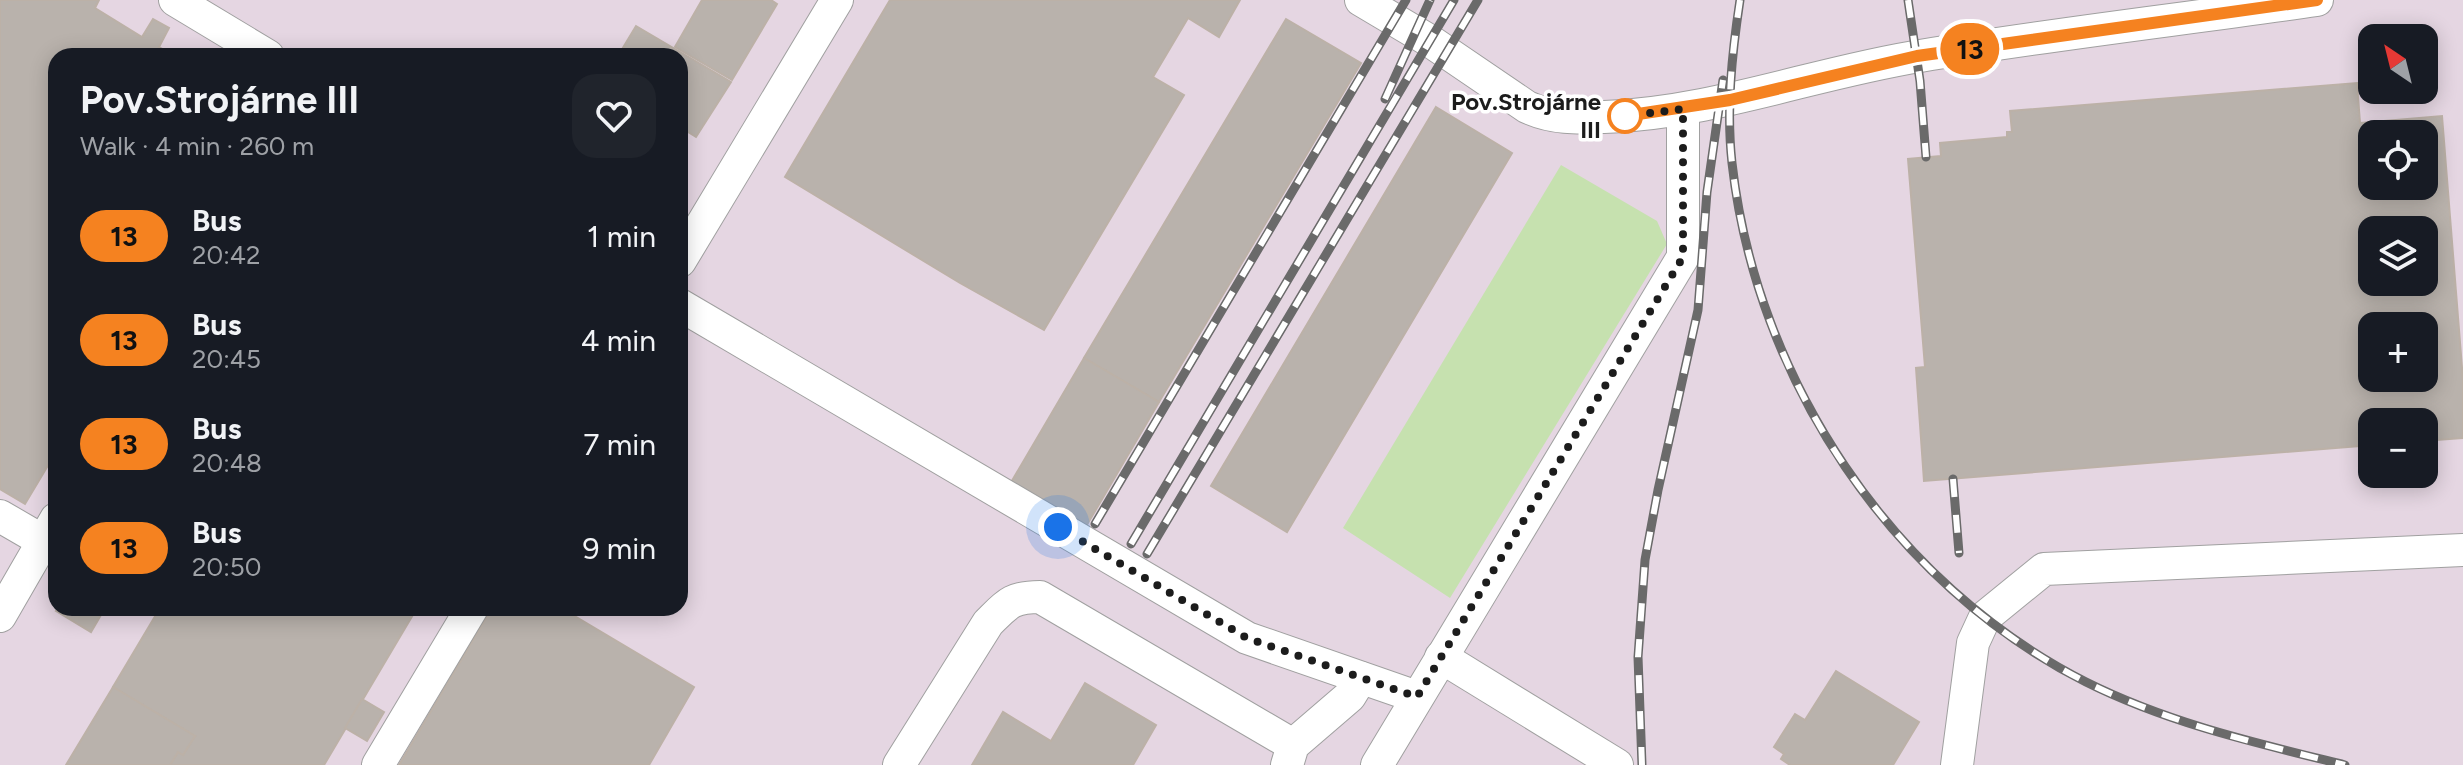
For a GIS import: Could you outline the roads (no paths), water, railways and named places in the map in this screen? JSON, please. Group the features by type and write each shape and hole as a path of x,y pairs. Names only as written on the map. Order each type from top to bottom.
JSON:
{"lane":[{"path":"175,0 255,48"},
{"path":"688,248 837,0"},
{"path":"1361,0 1430,41 1527,107 1544,115 1568,118 1683,109 1917,56 2317,0"},
{"path":"1377,765 1683,257 1683,109"},
{"path":"688,310 1247,638 1417,697"},
{"path":"0,516 48,529"},
{"path":"0,616 48,533"},
{"path":"1957,765 1973,643 1985,617 2044,569 2463,550"},
{"path":"899,765 988,623 1003,607 1019,597 1040,597 1290,755 1350,696 1361,678"},
{"path":"378,765 467,616"},
{"path":"1441,657 1617,765"}],"railway":[{"path":"1095,524 1406,0"},
{"path":"1385,99 1430,0"},
{"path":"1131,544 1454,0"},
{"path":"1147,554 1478,0"},
{"path":"1740,0 1732,61 1730,122 1732,163 1746,243 1770,321 1803,396 1845,467 1895,532 1952,590 2016,640 2086,682 2181,720 2345,765"},
{"path":"1908,0 1920,81 1926,157"},
{"path":"1642,765 1638,657 1645,560 1698,310 1707,192 1723,80"},
{"path":"1953,479 1959,553"}],"place":[{"name":"Pov.Strojárne III","path":"1625,116"}]}
